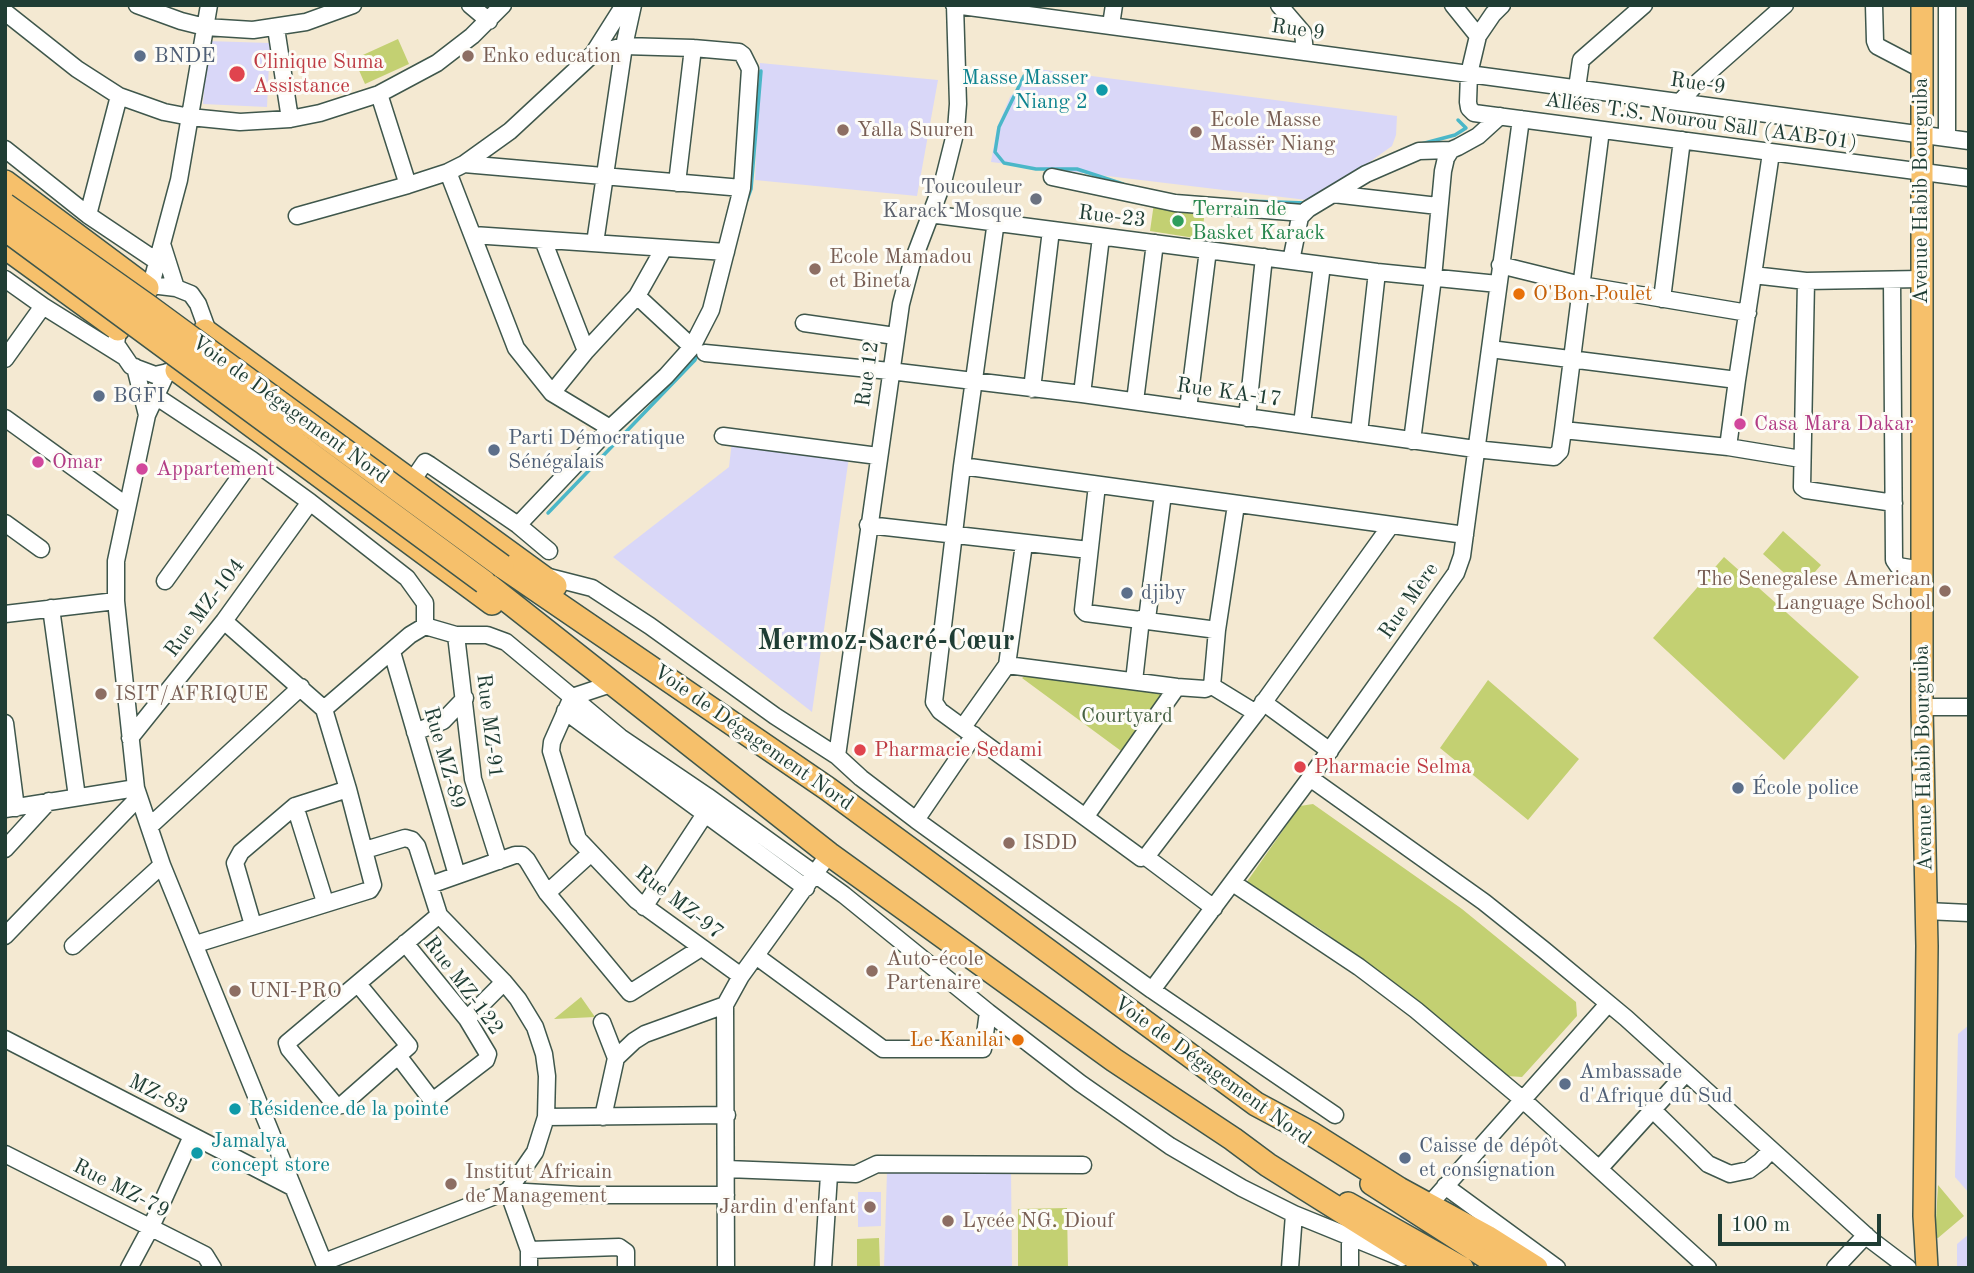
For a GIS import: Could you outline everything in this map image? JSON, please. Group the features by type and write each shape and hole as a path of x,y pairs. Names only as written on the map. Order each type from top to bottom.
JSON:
{"highway":[{"path":"5,182 149,287"},
{"name":"Voie de Dégagement Nord","path":"5,205 502,566 747,732 875,823 1256,1104"},
{"name":"Voie de Dégagement Nord","path":"5,229 484,582 830,854 1114,1060 1233,1139 1268,1166 1447,1261"},
{"path":"5,247 118,329"},
{"path":"205,331 545,576 589,625"},
{"path":"172,371 605,687 647,708"},
{"path":"1256,1104 1312,1134 1536,1268"}],"main road":[{"name":"Avenue Habib Bourguiba","path":"1911,1267 1924,1216 1926,911 1922,707 1922,5"},
{"name":"Voie de Dégagement Nord","path":"1256,1104 1356,1175 1447,1261 1503,1268"}],"street":[{"path":"136,5 181,22 229,29 276,28 306,22 353,5"},
{"path":"146,415 130,362 116,344 118,329 119,323 133,303 149,287 161,255 179,180 209,5"},
{"path":"306,5 306,22"},
{"path":"470,5 489,21"},
{"path":"5,12 77,69 119,96 164,113 240,122 290,119 330,110 379,94 437,63 489,21 503,5"},
{"path":"297,216 448,172 464,163 510,131 593,54 624,5"},
{"path":"595,243 624,46 633,5"},
{"name":"Rue 9","path":"954,5 1469,74"},
{"name":"Rue 12","path":"837,756 895,336 911,266 943,182 956,130 958,104 954,5"},
{"path":"1111,25 1114,5"},
{"path":"1279,5 1303,33 1305,52"},
{"path":"1453,5 1478,36"},
{"path":"1469,74 1478,36 1502,5"},
{"path":"1577,88 1579,65 1584,57 1644,5"},
{"path":"1679,103 1699,81 1785,5"},
{"path":"1874,5 1877,46 1922,69"},
{"path":"1947,5 1947,138"},
{"path":"276,28 290,119"},
{"path":"518,525 610,428 698,350 742,188 750,69 748,62 739,52 624,46 593,54"},
{"path":"677,183 693,48"},
{"name":"Rue-9","path":"1469,74 1922,134"},
{"name":"Allées T.S. Nourou Sall (AAB-01)","path":"1469,74 1468,102 1474,113 1969,178"},
{"path":"379,94 408,184"},
{"path":"88,215 119,96"},
{"path":"1291,261 1303,213 1366,174 1419,151 1451,150 1478,136 1500,116"},
{"name":"Rue Mère","path":"1152,990 1310,778 1456,573 1462,556 1521,119"},
{"path":"1601,130 1563,429 1728,447 1801,459"},
{"path":"1922,134 1969,141"},
{"path":"1662,299 1682,140"},
{"path":"5,149 88,215 161,255 176,288"},
{"path":"1412,441 1433,278 1438,206 1446,158 1451,150"},
{"path":"1728,447 1771,153"},
{"path":"464,163 742,188"},
{"path":"448,172 516,348 552,393 610,428"},
{"path":"1052,177 1175,203 1303,213"},
{"path":"1333,194 1438,206"},
{"name":"Rue-23","path":"929,214 1377,272 1498,284"},
{"path":"996,221 976,381 962,466 934,702 940,711 1141,858 1146,857 1151,854 1259,708 1391,525"},
{"path":"1032,389 1051,230"},
{"path":"473,235 726,252"},
{"path":"1082,394 1101,237"},
{"path":"543,240 586,351"},
{"path":"1135,401 1155,243"},
{"path":"552,393 586,351 637,296 664,248"},
{"path":"1188,409 1208,250"},
{"path":"1247,418 1265,257"},
{"path":"1302,424 1322,265"},
{"path":"1500,265 1581,285 1748,313"},
{"path":"1359,433 1377,272"},
{"path":"1753,275 1806,281 1921,279"},
{"path":"5,279 130,362 155,375 186,364 203,337 206,326 191,294 176,288 149,287"},
{"path":"1892,280 1895,563 1922,570"},
{"path":"1806,281 1801,483 1806,490 1894,503"},
{"path":"637,296 698,350"},
{"path":"5,359 43,306"},
{"path":"804,323 895,336"},
{"path":"1490,349 1737,380"},
{"name":"Rue KA-17","path":"698,350 1082,394 1412,441 1554,457 1560,451 1563,429"},
{"path":"172,371 146,415 116,561 116,601 137,793 162,865 325,1265 509,1191 579,1195 726,1195"},
{"path":"157,397 310,502 407,578 425,603 425,626"},
{"path":"6,421 127,506"},
{"path":"723,436 878,456"},
{"path":"165,581 251,460"},
{"path":"412,481 425,463 518,525 550,551"},
{"path":"962,466 1465,535"},
{"path":"1097,485 1083,610 1086,613 1217,630"},
{"path":"1134,681 1163,494"},
{"name":"Rue MZ-104","path":"130,738 224,621 310,502"},
{"path":"1212,687 1217,630 1236,505"},
{"path":"5,523 41,549"},
{"path":"868,525 1089,550"},
{"path":"916,820 1007,665 1024,544"},
{"path":"545,576 592,588 650,626 775,716 837,756 916,820 1152,990 1335,1115"},
{"path":"5,614 116,601"},
{"path":"51,608 77,797"},
{"path":"196,944 370,890 373,885 324,709 224,621"},
{"path":"324,709 410,635 425,626 456,635 486,635 506,642 568,704 705,814 810,882 844,895 1080,1083 1170,1146 1242,1188 1350,1238 1422,1266 1447,1261"},
{"name":"Rue MZ-91","path":"456,635 473,779 499,861"},
{"name":"Rue MZ-89","path":"393,652 457,875"},
{"path":"1007,665 1177,687 1212,687 1259,708 1329,751"},
{"path":"150,825 301,687"},
{"path":"568,704 605,687"},
{"path":"1086,816 1177,687"},
{"path":"415,732 443,721 465,698"},
{"path":"568,704 707,796 810,882"},
{"name":"Rue MZ-97","path":"568,704 552,742 551,751 578,839 644,907 741,976"},
{"path":"1922,707 1969,707"},
{"path":"5,723 10,808 77,797 137,793"},
{"path":"861,778 875,823"},
{"path":"1310,778 1484,902 1608,1004 1686,1073 1868,1238 1880,1257 1911,1267"},
{"path":"253,925 235,863 241,852 295,806 348,789"},
{"path":"5,936 137,793"},
{"path":"5,849 49,801"},
{"path":"295,806 325,902"},
{"path":"644,907 705,814"},
{"path":"365,849 405,838 412,840 417,846 439,915 504,982 535,1027 544,1054 547,1076 546,1118 536,1152 509,1191"},
{"path":"547,893 590,854"},
{"path":"726,1268 725,1005 741,976 830,854"},
{"path":"430,885 515,855 522,855 547,893 630,992 701,948"},
{"path":"1146,857 1214,908"},
{"path":"73,946 162,865"},
{"path":"1233,883 1368,974 1416,1010 1522,1099 1708,1268"},
{"path":"1926,911 1969,912"},
{"path":"358,984 409,1046 342,1105 336,1106 289,1049 288,1043 439,915"},
{"name":"Rue MZ-122","path":"399,1057 431,1099 435,1099 487,1058 487,1051 467,1019 405,943"},
{"path":"756,956 883,1049 983,1049 988,1012"},
{"path":"467,1019 504,982"},
{"path":"1429,1206 1608,1004"},
{"path":"603,1117 616,1058 634,1041 645,1034 725,1005"},
{"path":"601,1023 616,1058"},
{"name":"MZ-83","path":"6,1040 292,1187"},
{"path":"1599,1169 1686,1073"},
{"path":"546,1118 727,1115"},
{"path":"1659,1116 1708,1164 1730,1174 1749,1170 1771,1150"},
{"path":"129,1268 151,1227 192,1136"},
{"name":"Rue MZ-79","path":"5,1154 205,1255 213,1268"},
{"path":"727,1168 829,1175 856,1174 877,1164 1083,1165"},
{"path":"823,1268 829,1175"},
{"path":"1445,1186 1557,1268"},
{"path":"509,1191 529,1250 529,1268"},
{"path":"1290,1268 1294,1214"},
{"path":"1350,1238 1350,1268"},
{"path":"1835,1268 1868,1238"},
{"path":"529,1250 619,1247 625,1252 626,1268"}],"shaded area":[{"name":"Clinique Suma Assistance","path":"207,41 270,43 267,107 203,104"},
{"name":"Yalla Suuren","path":"760,63 938,80 917,196 755,180"},
{"name":"Ecole Masse Massër Niang","path":"1038,69 1397,116 1396,135 1392,146 1315,201 991,162 997,128 1010,97"},
{"path":"732,441 849,457 812,712 613,557 729,467"},
{"path":"1969,1025 1969,1193 1955,1177 1958,1034"},
{"name":"Lycée NG. Diouf","path":"1011,1169 1012,1268 884,1268 887,1172"},
{"name":"Jardin d'enfant","path":"858,1192 881,1192 881,1226 858,1227"},
{"path":"1969,1234 1969,1268 1957,1268 1957,1244"}],"green space":[{"path":"398,39 409,64 365,84 354,59"},
{"name":"Terrain de Basket Karack","path":"1154,203 1205,212 1201,239 1150,231"},
{"path":"1783,531 1821,565 1801,588 1763,554"},
{"path":"1724,557 1859,677 1784,760 1653,638"},
{"name":"Courtyard","path":"1029,672 1185,692 1132,759 1022,678"},
{"path":"1488,680 1579,759 1528,820 1440,748"},
{"path":"1313,804 1462,909 1576,1002 1577,1016 1522,1077 1507,1076 1421,1004 1320,929 1246,883 1300,806"},
{"path":"581,997 595,1017 554,1019"},
{"path":"1938,1185 1964,1216 1938,1238 1935,1237"},
{"path":"1067,1208 1068,1268 1018,1268 1018,1209"},
{"path":"879,1238 880,1268 857,1268 857,1239"}],"waterway":[{"path":"747,200 751,189 761,71"},
{"path":"1024,76 999,127 995,152 1004,163 1036,169 1077,169 1123,184"},
{"path":"1421,144 1455,135 1466,128 1458,120"},
{"path":"1248,201 1306,203"},
{"path":"548,513 695,360 698,351"}],"place":[{"name":"BNDE","path":"140,56"},
{"name":"Enko education","path":"468,56"},
{"name":"Clinique Suma Assistance","path":"237,74"},
{"name":"Masse Masser Niang 2","path":"1102,90"},
{"name":"Yalla Suuren","path":"843,130"},
{"name":"Ecole Masse Massër Niang","path":"1196,132"},
{"name":"Toucouleur Karack Mosque","path":"1036,199"},
{"name":"Terrain de Basket Karack","path":"1178,221"},
{"name":"Ecole Mamadou et Bineta","path":"815,269"},
{"name":"O'Bon Poulet","path":"1519,294"},
{"name":"BGFI","path":"99,396"},
{"name":"Casa Mara Dakar","path":"1740,424"},
{"name":"Parti Démocratique Sénégalais","path":"494,450"},
{"name":"Omar","path":"38,462"},
{"name":"Appartement","path":"142,469"},
{"name":"The Senegalese American Language School","path":"1945,591"},
{"name":"djiby","path":"1127,593"},
{"name":"ISIT/AFRIQUE","path":"101,694"},
{"name":"Pharmacie Sedami","path":"860,750"},
{"name":"Pharmacie Selma","path":"1300,767"},
{"name":"École police","path":"1738,788"},
{"name":"ISDD","path":"1009,843"},
{"name":"Auto-école Partenaire","path":"872,971"},
{"name":"UNI-PRO","path":"235,991"},
{"name":"Le Kanilai","path":"1018,1040"},
{"name":"Ambassade d'Afrique du Sud","path":"1565,1084"},
{"name":"Résidence de la pointe","path":"235,1109"},
{"name":"Jamalya concept store","path":"197,1153"},
{"name":"Caisse de dépôt et consignation","path":"1405,1158"},
{"name":"Institut Africain de Management","path":"451,1184"},
{"name":"Jardin d'enfant","path":"870,1207"},
{"name":"Lycée NG. Diouf","path":"948,1221"}],"district":[{"name":"Mermoz-Sacré-Cœur","path":"886,642"}]}
